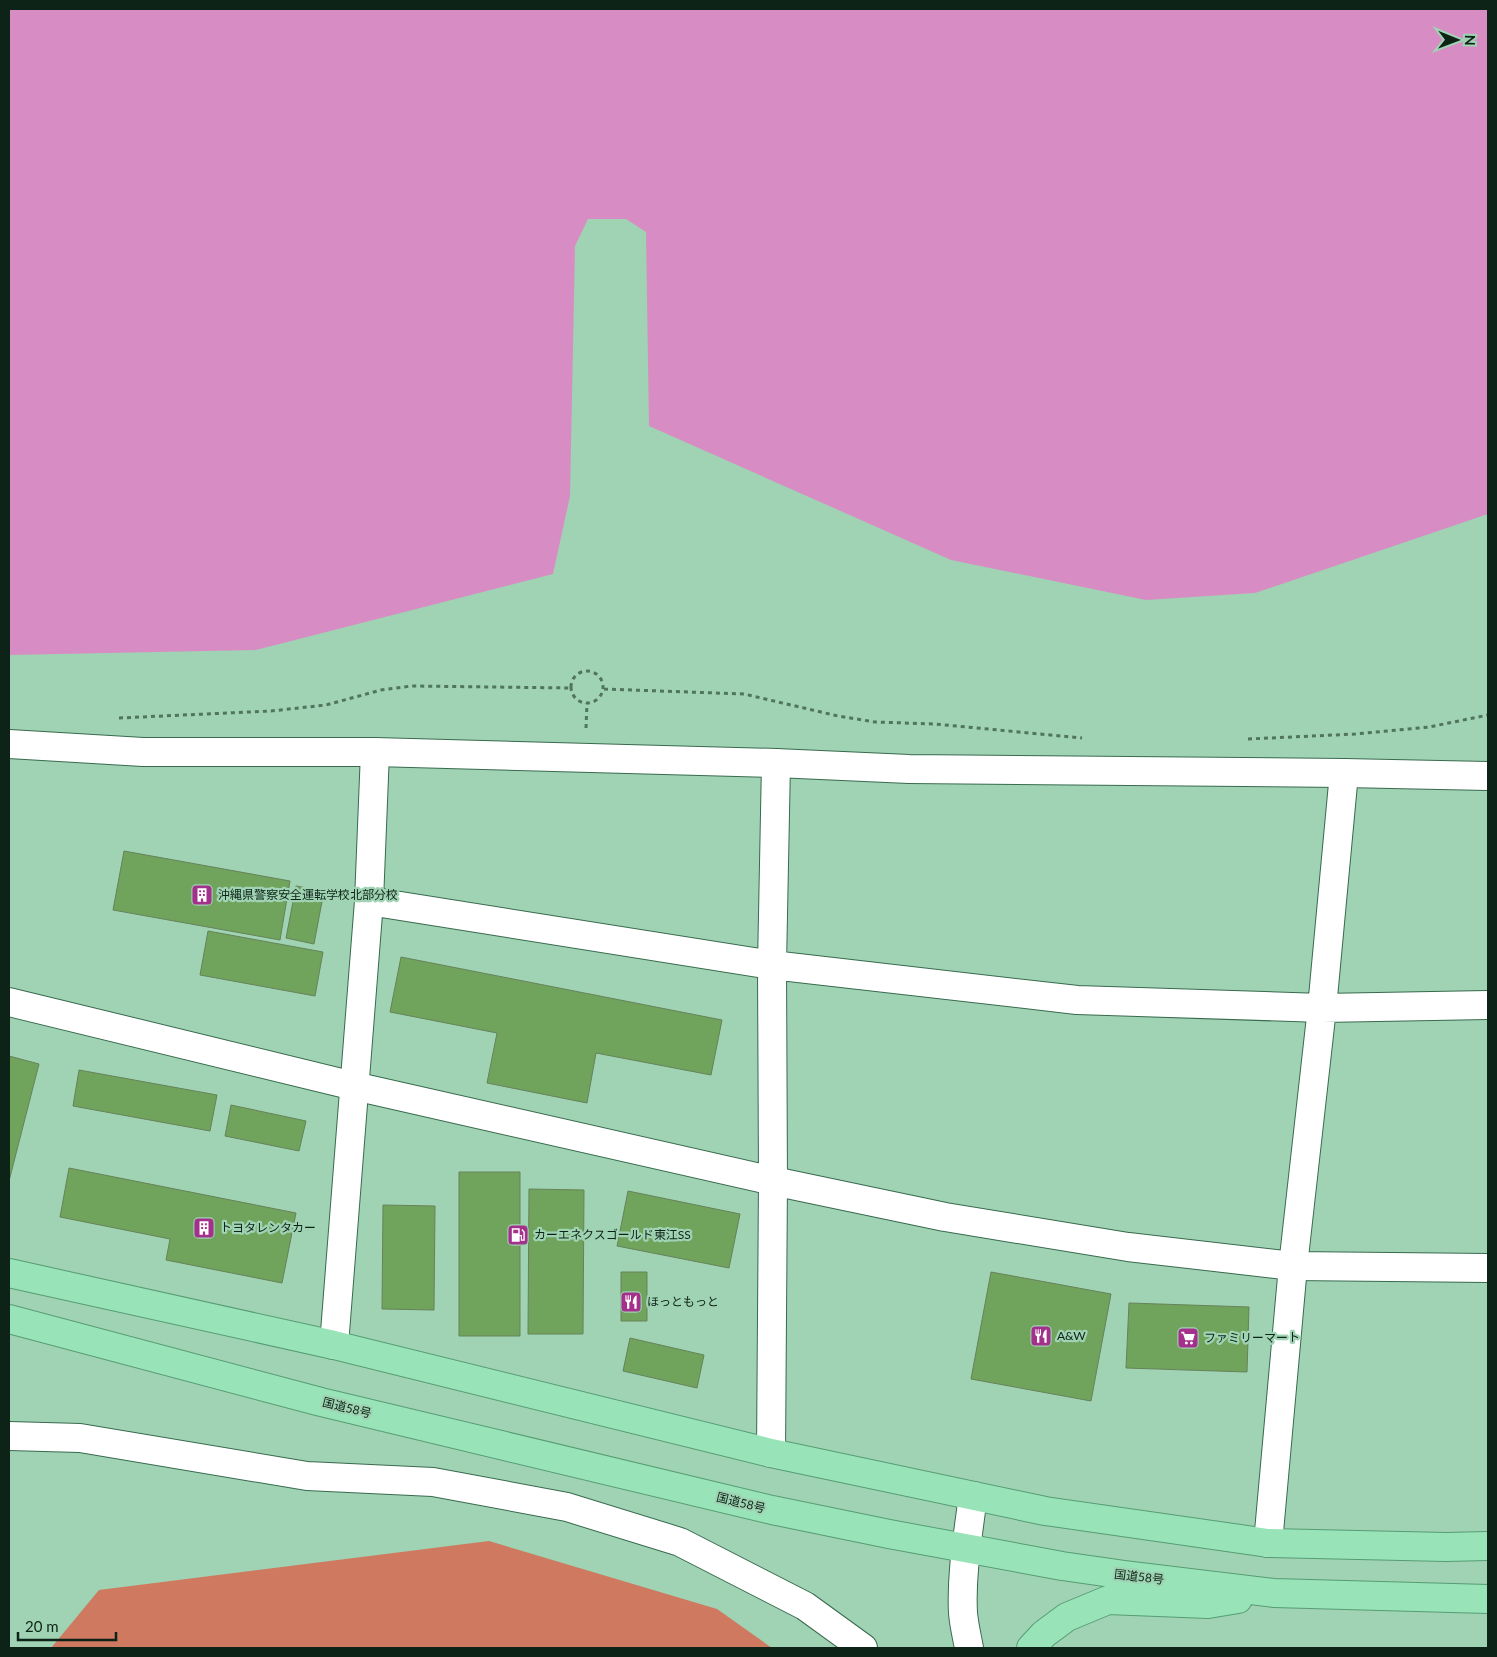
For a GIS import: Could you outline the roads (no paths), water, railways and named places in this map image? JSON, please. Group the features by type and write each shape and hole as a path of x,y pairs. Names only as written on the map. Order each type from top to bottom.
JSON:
{"highway":[{"path":"9,1273 334,1345 771,1454 1045,1511 1268,1543 1446,1547 1488,1546"},
{"name":"国道58号","path":"9,1319 321,1402 762,1508 1035,1562 1274,1593 1488,1599"},
{"path":"1031,1648 1044,1634 1067,1616 1108,1600 1208,1604 1274,1593"}],"street":[{"path":"9,744 143,752 375,752 776,763 909,769 1488,776"},
{"path":"334,1345 369,901 375,752"},
{"path":"771,1454 772,964 776,763"},
{"path":"1268,1543 1293,1266 1322,1008 1344,773"},
{"path":"369,901 772,964 1077,1000 1322,1008 1488,1005"},
{"path":"9,1002 354,1086 773,1181 945,1217 1128,1247 1293,1266 1488,1268"},
{"path":"9,1436 80,1438 306,1476 433,1482 567,1507 680,1542 804,1606 863,1648"},
{"path":"9,1453 40,1436"},
{"path":"969,1648 963,1615 966,1548 973,1496"}],"place":[{"name":"沖縄県警察安全運転学校北部分校","path":"202,895"},
{"name":"トヨタレンタカー","path":"204,1228"},
{"name":"カーエネクスゴールド東江SS","path":"518,1235"},
{"name":"ほっともっと","path":"631,1302"},
{"name":"A&W","path":"1041,1336"},
{"name":"ファミリーマート","path":"1188,1338"}]}
